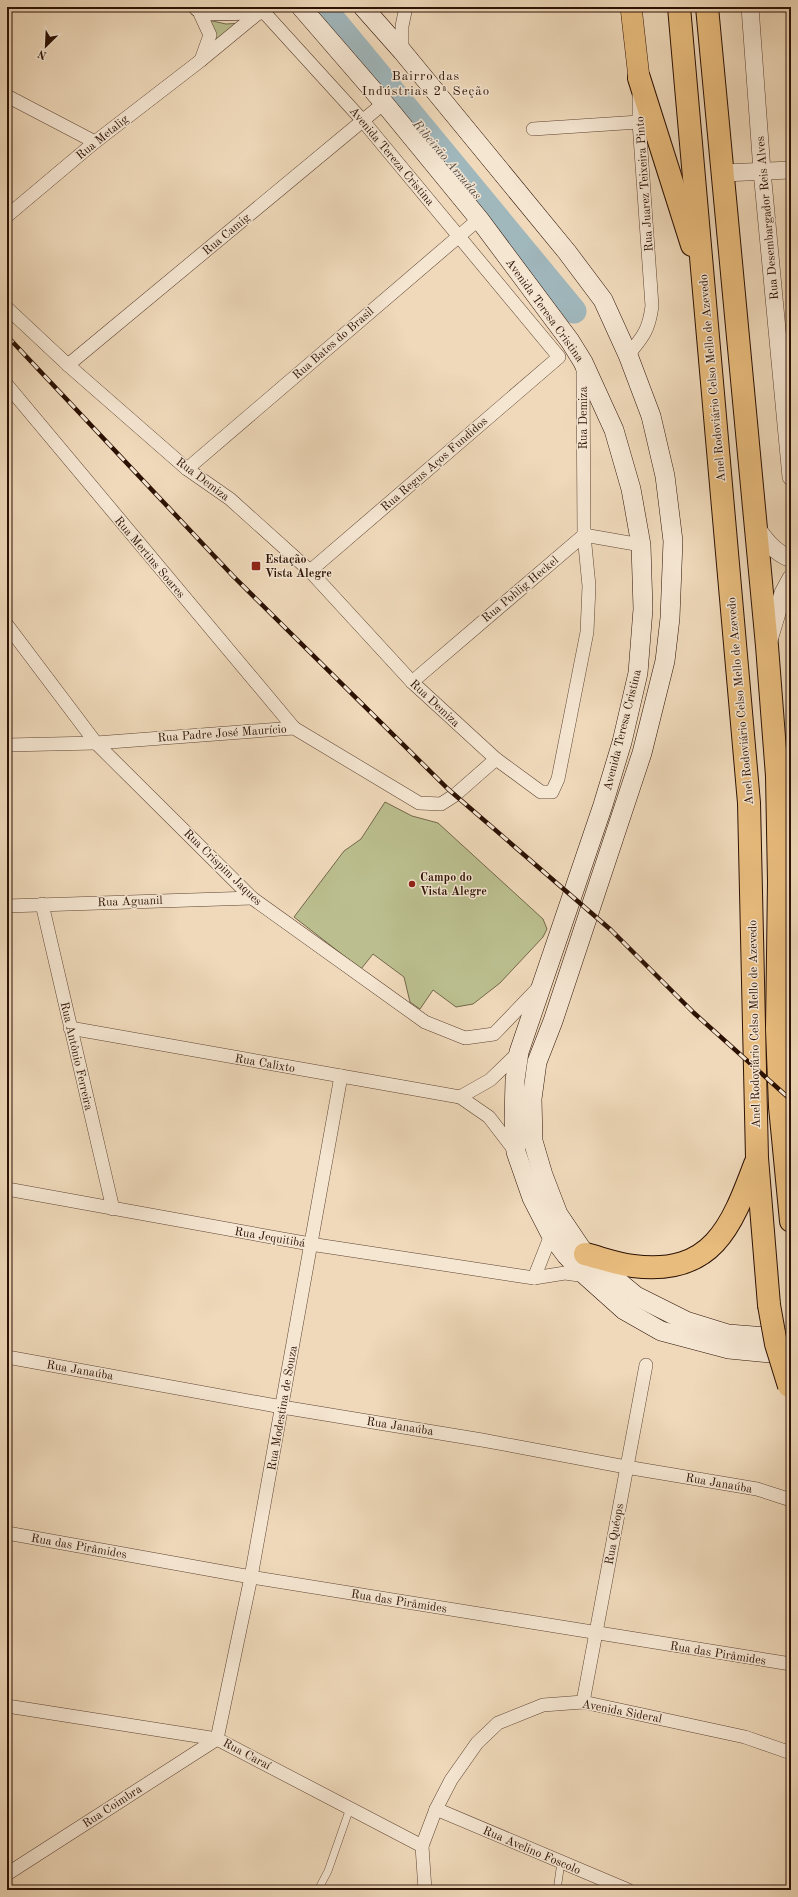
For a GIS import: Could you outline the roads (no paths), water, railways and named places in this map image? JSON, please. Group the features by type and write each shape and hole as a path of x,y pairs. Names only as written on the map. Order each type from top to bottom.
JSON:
{"highway":[{"name":"Anel Rodoviário Celso Mello de Azevedo","path":"679,7 749,803 758,1158 769,1305 776,1344 790,1390"},
{"name":"Anel Rodoviário Celso Mello de Azevedo","path":"707,7 767,646 777,776 779,882 777,1029 780,1107 791,1221"},
{"path":"639,78 704,282"},
{"path":"780,1107 791,1156"},
{"path":"585,1254 632,1266 668,1267 696,1259 719,1239 727,1229 742,1198 758,1158"}],"main road":[{"path":"198,7 212,11 264,8"},
{"name":"Avenida Teresa Cristina","path":"301,7 384,103 479,219 570,341 583,362 614,430 630,489 640,545 643,609 638,673 622,742 603,805 519,1052 515,1080 514,1120 516,1152 532,1198 551,1235 566,1255 586,1276 624,1310 661,1332 729,1349 791,1355"},
{"name":"Avenida Teresa Cristina","path":"363,7 402,51 567,252 603,300 628,355 651,416 665,476 674,541 670,618 665,661 642,753 537,1062 532,1099 533,1141 543,1175 558,1214 585,1254 636,1296 686,1321 728,1334 791,1339"},
{"name":"Rua Juarez Teixeira Pinto","path":"632,7 639,78"}],"street":[{"path":"198,7 210,35 200,62"},
{"path":"402,51 402,26 406,7"},
{"name":"Rua Desembargador Reis Alves","path":"750,7 762,171 791,477"},
{"name":"Rua Metalig","path":"7,216 95,142 200,62 264,8"},
{"name":"Avenida Tereza Cristina","path":"264,8 363,121 559,357"},
{"name":"Rua Juarez Teixeira Pinto","path":"628,355 644,337 650,324 652,306 639,122 639,78"},
{"path":"7,96 95,142"},
{"name":"Rua Camig","path":"68,365 384,103"},
{"path":"533,129 639,122"},
{"path":"723,173 791,170"},
{"name":"Rua Bates do Brasil","path":"187,468 479,219"},
{"name":"Rua Demiza","path":"7,308 68,365 187,468 230,499 310,571 412,682 496,758 541,792 552,792 558,779 587,632 589,586 584,535 583,362"},
{"name":"Rua Regus Aços Fundidos","path":"310,571 559,357"},
{"name":"Rua Mertins Soares","path":"7,385 294,728"},
{"path":"756,527 770,546 781,555 791,559"},
{"path":"584,535 640,545"},
{"name":"Rua Pohlig Heckel","path":"412,682 584,535"},
{"path":"767,646 783,593 791,578"},
{"name":"Rua Crispim Jaques","path":"7,625 96,743 252,898 425,1022 465,1038 494,1034 542,984"},
{"name":"Rua Padre José Maurício","path":"7,745 96,743 294,728 419,803 441,804 455,795 496,758"},
{"name":"Rua Aguanil","path":"7,906 252,898"},
{"name":"Rua Antônio Ferreira","path":"42,904 113,1208"},
{"name":"Rua Calixto","path":"70,1028 460,1097 489,1117 516,1152"},
{"path":"460,1097 490,1080 519,1052"},
{"name":"Rua Modestina de Souza","path":"218,1739 251,1577 310,1244 342,1076"},
{"name":"Rua Jequitibá","path":"7,1189 310,1244 534,1278 564,1273 586,1276"},
{"path":"534,1278 551,1235"},
{"name":"Rua Janaúba","path":"7,1357 282,1407 482,1440 626,1468 757,1489 791,1500"},
{"name":"Rua Quéops","path":"583,1702 646,1365"},
{"name":"Rua das Pirâmides","path":"7,1533 251,1577 791,1664"},
{"name":"Avenida Sideral","path":"425,1890 422,1846 436,1809 451,1780 477,1743 498,1723 543,1705 583,1702 745,1737 791,1753"},
{"name":"Rua Caraí","path":"7,1706 218,1739 422,1846"},
{"name":"Rua Coimbra","path":"7,1874 218,1739"},
{"name":"Rua Avelino Foscolo","path":"436,1809 628,1890"}],"lane":[{"path":"318,1890 328,1870 350,1808"},
{"path":"557,1890 561,1862"}],"waterway":[{"name":"Ribeirão Arrudas","path":"323,7 574,311"}],"railway":[{"path":"7,336 233,576 448,789 611,930 694,1013 791,1100"}],"place":[{"name":"Estação Vista Alegre","path":"256,566"},
{"name":"Campo do Vista Alegre","path":"412,884"}],"district":[{"name":"Bairro das Indústrias 2ª Seção","path":"426,82"}]}
